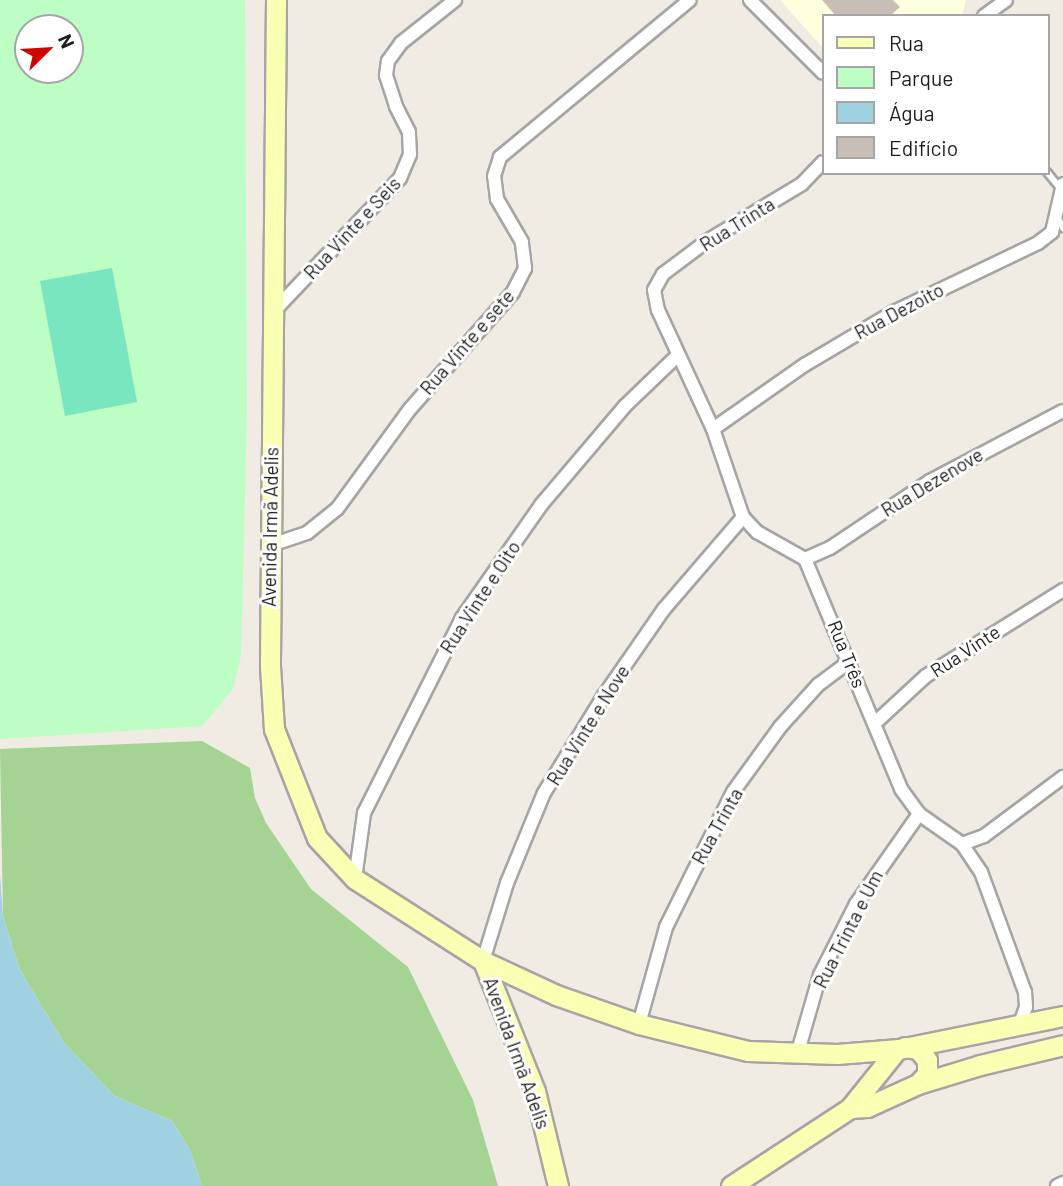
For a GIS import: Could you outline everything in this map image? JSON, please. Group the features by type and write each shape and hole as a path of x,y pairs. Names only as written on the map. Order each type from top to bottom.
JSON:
{"street":[{"name":"Avenida Irmã Adelis","path":"276,0 268,546 274,729 317,838 355,879 483,961 556,995 639,1024 748,1051 797,1055 899,1049 1063,1016"},
{"name":"Rua Vinte e Seis","path":"273,313 400,178 410,154 409,132 386,75 388,61 401,43 455,0"},
{"name":"Rua Vinte e sete","path":"268,546 307,533 337,509 410,409 513,292 525,268 522,242 497,199 494,176 500,157 690,0"},
{"path":"750,0 822,72"},
{"path":"987,14 1006,0"},
{"name":"Rua Trinta","path":"677,356 654,290 663,274 707,241 803,184 822,163"},
{"name":"Rua Dezoito","path":"713,429 806,364 894,312 1038,243 1052,232 1062,187"},
{"path":"677,356 713,429 743,517 757,532 801,553 805,559"},
{"name":"Rua Vinte e Oito","path":"355,879 364,813 462,618 541,505 625,406 677,356"},
{"name":"Rua Dezenove","path":"805,559 830,548 930,481 1063,411"},
{"name":"Rua Vinte e Nove","path":"483,961 507,883 544,793 603,697 664,609 743,517"},
{"name":"Rua Três","path":"805,559 901,789 919,814 962,844 981,872 1025,992 1026,1007 1019,1026"},
{"name":"Rua Vinte","path":"875,723 926,676 1063,590"},
{"name":"Rua Trinta","path":"639,1024 666,928 733,792 780,727 818,685 850,662"},
{"path":"962,844 984,836 1063,777"},
{"name":"Rua Trinta e Um","path":"797,1055 820,975 856,904 919,814"},
{"name":"Avenida Irmã Adelis","path":"483,961 535,1091 558,1186"},
{"path":"850,1108 867,1107 915,1086 1063,1045"},
{"path":"899,1049 918,1049 927,1060 927,1074 915,1086 900,1085 890,1076 888,1064 899,1049"},
{"path":"731,1186 850,1108 899,1049"},
{"path":"1057,1186 1063,1182"}],"lane":[{"path":"1049,174 1062,187"},
{"path":"1056,215 1063,228"}],"shaded area":[{"path":"780,0 966,0 962,14 822,14 822,47"}],"green space":[{"path":"0,0 245,0 247,413 241,656 233,689 202,726 0,739"},
{"path":"112,268 137,402 65,416 40,281"},
{"path":"202,741 250,768 255,798 266,823 311,889 408,967 473,1100 498,1186 202,1186 190,1150 172,1121 115,1096 64,1043 20,970 3,917 0,749"}],"water":[{"path":"0,874 3,917 20,970 64,1043 115,1096 172,1121 190,1150 202,1186 0,1186"}],"building":[{"path":"822,0 893,0 900,7 892,14 834,14"}]}
